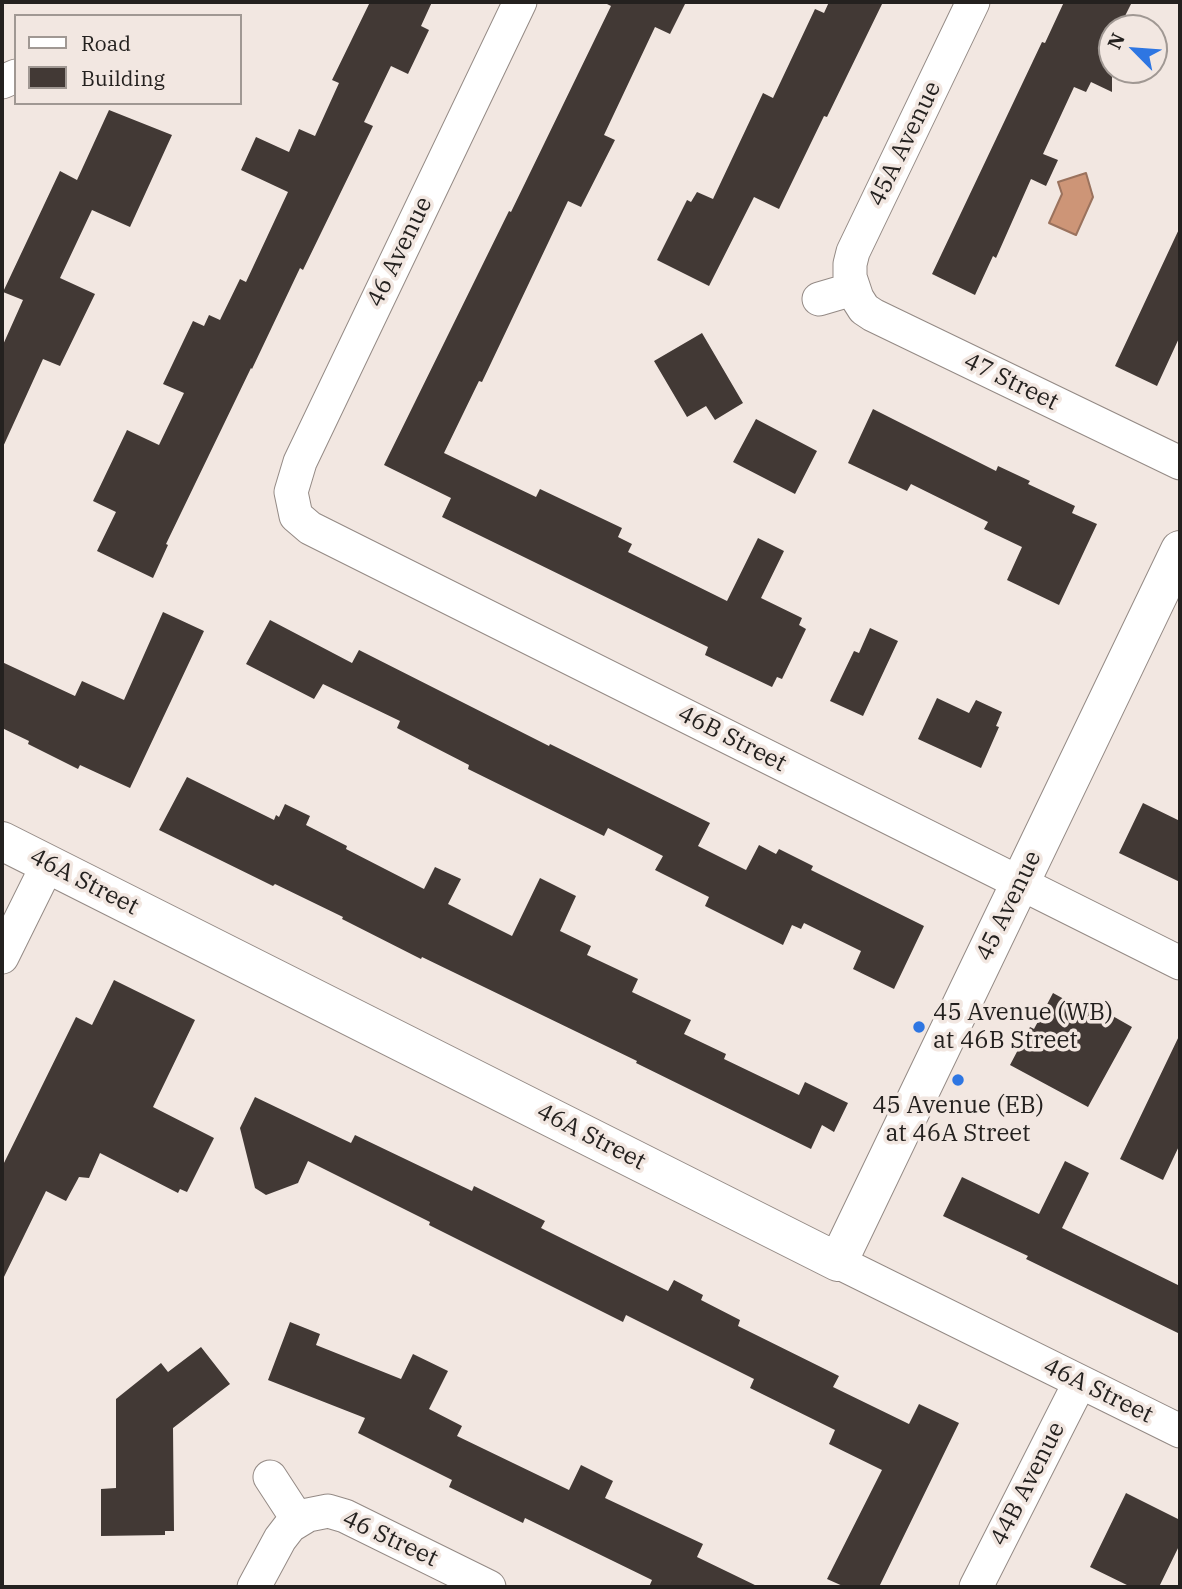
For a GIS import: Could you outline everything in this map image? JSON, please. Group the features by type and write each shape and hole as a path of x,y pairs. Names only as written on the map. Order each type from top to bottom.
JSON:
{"street":[{"name":"46 Avenue","path":"292,505 291,492 300,462 520,2"},
{"name":"45A Avenue","path":"853,289 850,264 853,252 973,2"},
{"path":"819,299 853,289"},
{"name":"47 Street","path":"853,289 864,309 873,315 1180,463"},
{"name":"46B Street","path":"292,505 296,516 310,528 1180,964"},
{"name":"45 Avenue","path":"838,1262 1180,550"},
{"name":"46A Street","path":"2,841 1180,1432"},
{"path":"2,957 48,864"},
{"name":"44B Avenue","path":"976,1587 1080,1382"},
{"path":"254,1587 280,1539 298,1520 270,1477"},
{"name":"46 Street","path":"298,1520 328,1511 345,1516 489,1587"}],"shaded area":[{"path":"1086,173 1093,197 1076,235 1049,223 1062,194 1058,182"}],"building":[{"path":"370,2 432,2 421,26 429,30 408,74 391,66 364,122 373,126 303,270 300,268 251,368 166,544 168,545 153,578 97,551 116,512 93,501 127,430 159,445 184,393 163,384 193,321 204,326 209,315 220,320 240,279 246,282 288,192 241,170 256,137 289,152 299,129 315,136 339,83 332,80"},
{"path":"603,2 686,2 670,34 655,27 604,135 615,140 581,207 568,201 482,382 479,381 444,453 536,497 540,489 622,528 618,537 632,544 628,552 727,601 758,538 784,551 761,598 802,618 799,625 806,629 782,679 777,677 772,687 705,655 708,647 442,517 451,498 384,465 611,6"},
{"path":"829,2 883,2 779,209 754,197 709,286 657,260 687,200 691,202 697,192 713,199 763,93 773,98 815,9 824,13"},
{"path":"1064,2 1132,2 1126,14 1098,14 1098,84 1112,84 1112,92 1091,82 1086,92 1074,87 1043,154 1058,160 1046,186 1031,179 996,258 993,256 975,295 932,274 1042,42 1045,43"},
{"path":"109,110 172,135 130,227 92,210 60,278 95,294 60,366 43,359 2,449 2,347 23,300 3,292 60,171 77,180"},
{"path":"1180,227 1180,336 1157,386 1115,366"},
{"path":"702,333 743,403 715,420 706,406 687,417 654,361"},
{"path":"873,409 996,471 998,466 1030,481 1028,484 1075,506 1072,513 1097,524 1059,605 1007,580 1022,547 984,529 988,522 911,484 907,491 848,463"},
{"path":"756,419 817,451 795,494 733,462"},
{"path":"163,612 204,631 130,788 80,765 78,769 2,728 2,662 75,696 82,681 124,700"},
{"path":"270,620 352,663 359,650 549,746 550,744 710,823 698,846 746,870 759,845 776,854 779,849 813,866 811,870 924,926 894,989 853,969 861,951 804,923 801,929 792,925 783,945 705,906 709,897 655,870 663,856 608,828 604,836 468,769 469,765 397,728 400,721 323,684 314,699 246,664"},
{"path":"870,628 898,641 863,716 830,701 854,651 859,653"},
{"path":"937,698 969,713 976,700 1002,712 996,726 999,727 981,768 918,739"},
{"path":"187,777 274,820 276,815 279,817 285,804 310,816 306,825 424,889 435,867 461,879 448,904 512,936 540,878 576,896 560,931 591,946 587,955 638,979 632,992 691,1020 684,1034 726,1054 724,1059 799,1095 805,1082 848,1103 834,1132 822,1125 811,1149 636,1063 637,1061 422,957 421,959 342,919 343,917 159,830"},
{"path":"1143,803 1180,821 1180,882 1119,853"},
{"path":"114,980 195,1020 153,1107 214,1138 187,1192 180,1189 178,1193 100,1153 89,1178 79,1177 66,1201 46,1191 2,1281 2,1167 76,1017 92,1025"},
{"path":"1053,993 1084,1010 1088,1002 1132,1027 1088,1107 1010,1065 1030,1027 1034,1029"},
{"path":"1180,1034 1180,1144 1163,1180 1120,1159"},
{"path":"255,1097 351,1143 355,1135 472,1191 474,1186 545,1221 541,1228 668,1291 674,1280 703,1295 701,1300 740,1320 738,1326 839,1376 833,1387 909,1424 919,1404 959,1423 879,1587 845,1587 827,1579 882,1470 829,1444 835,1430 750,1388 754,1379 626,1315 623,1322 308,1161 298,1183 266,1195 255,1188 240,1128"},
{"path":"1065,1161 1089,1173 1062,1228 1180,1286 1180,1334 943,1216 962,1177 1039,1214"},
{"path":"290,1322 320,1334 316,1345 401,1379 413,1354 448,1371 429,1409 462,1426 457,1436 569,1490 581,1465 613,1481 605,1498 703,1544 697,1557 759,1587 649,1587 652,1580 525,1518 523,1523 449,1487 452,1480 358,1433 365,1418 268,1380"},
{"path":"201,1347 230,1384 173,1428 174,1531 165,1531 165,1535 101,1536 101,1489 116,1488 116,1399 161,1363 168,1372"},
{"path":"1126,1493 1180,1520 1180,1544 1159,1587 1131,1587 1090,1567"}],"place":[{"name":"45 Avenue (WB) at 46B Street","path":"919,1027"},
{"name":"45 Avenue (EB) at 46A Street","path":"958,1080"}]}
